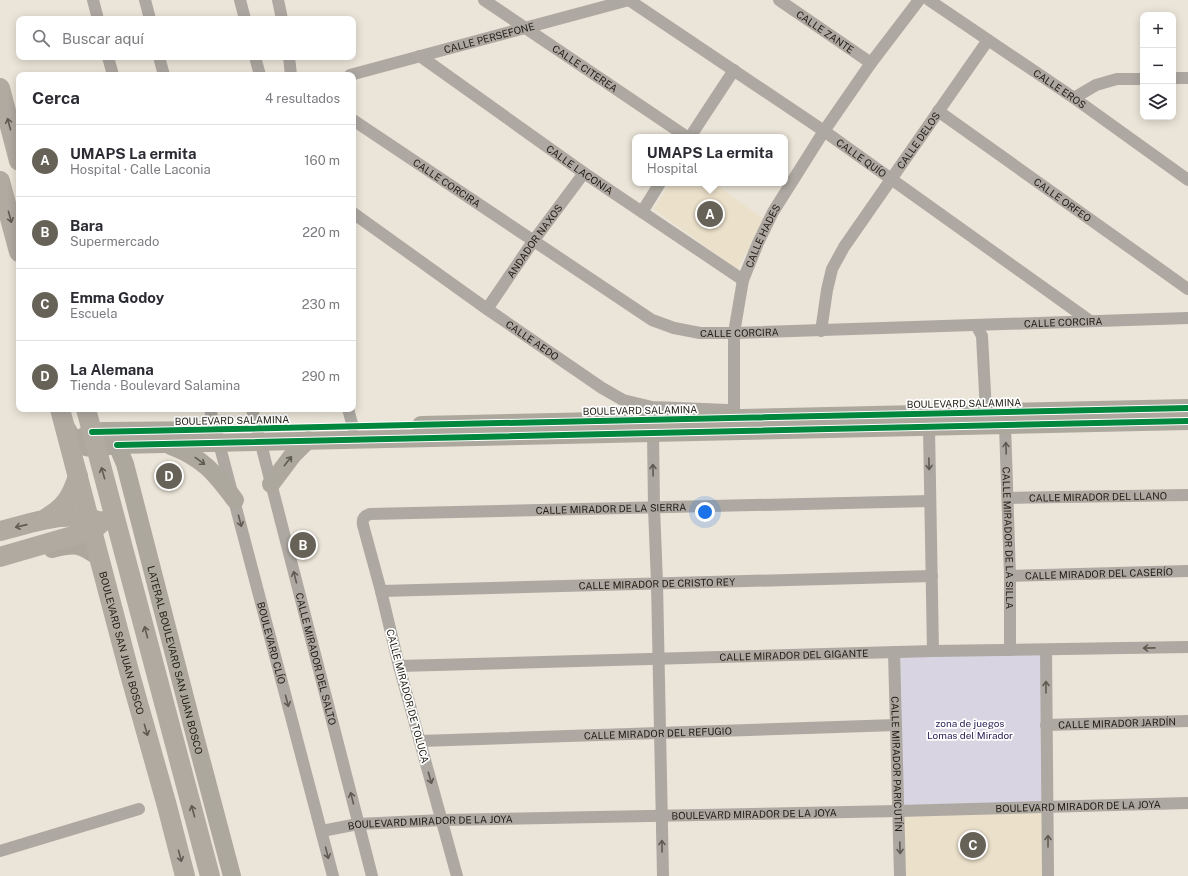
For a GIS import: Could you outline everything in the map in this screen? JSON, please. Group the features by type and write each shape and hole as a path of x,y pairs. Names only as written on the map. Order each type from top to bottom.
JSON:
{"main road":[{"path":"0,88 16,144"},
{"path":"0,181 16,241"},
{"path":"42,521 60,510 72,494 85,442 85,432 79,433 62,417"},
{"name":"BOULEVARD SAN JUAN BOSCO","path":"62,417 85,442 110,499 210,876"},
{"name":"BOULEVARD SAN JUAN BOSCO","path":"85,442 100,558 185,876"},
{"path":"5,555 95,524 106,515 110,499"},
{"path":"0,531 68,516 95,524 121,538"},
{"path":"106,581 110,568 113,566 125,569 131,576"}],"street":[{"path":"93,0 97,16"},
{"path":"145,0 149,16"},
{"path":"240,0 244,16"},
{"path":"278,0 281,16"},
{"name":"CALLE CITEREA","path":"484,0 685,134"},
{"name":"CALLE PERSEFONE","path":"356,73 629,0"},
{"name":"CALLE QUÍO","path":"629,0 824,131 1090,321"},
{"name":"CALLE ZANTE","path":"779,0 871,63"},
{"name":"CALLE HADES","path":"734,414 734,333 743,280 758,243 773,212 824,131 871,63 919,0"},
{"name":"CALLE EROS","path":"929,0 1074,98 1188,180"},
{"name":"CALLE DELOS","path":"821,331 827,290 832,269 844,247 988,40"},
{"name":"CALLE LACONIA","path":"420,56 584,173 743,280"},
{"path":"109,60 111,72"},
{"path":"161,60 163,72"},
{"path":"256,60 259,72"},
{"path":"289,60 291,72"},
{"path":"691,134 734,70"},
{"path":"1176,78 1188,78"},
{"path":"1074,98 1096,85 1117,79 1140,79"},
{"name":"CALLE ORFEO","path":"938,111 1188,289"},
{"name":"CALLE CORCIRA","path":"356,122 652,320 674,328 700,333 734,333 1188,318"},
{"name":"ANDADOR NAXOS","path":"487,309 534,240 584,173"},
{"path":"642,212 658,186"},
{"name":"CALLE AEDO","path":"356,215 487,309 602,388 624,400 652,407 734,414"},
{"path":"976,326 982,336 986,412"},
{"name":"BOULEVARD SALAMINA","path":"85,442 259,435 353,427 734,414 986,412 1188,408"},
{"name":"BOULEVARD CLÍO","path":"211,412 333,876"},
{"name":"CALLE MIRADOR DEL SALTO","path":"253,412 372,876"},
{"path":"349,412 353,427"},
{"name":"BOULEVARD SALAMINA","path":"259,435 308,440 1188,421"},
{"name":"CALLE MIRADOR DE LA SILLA","path":"1005,425 1010,576 1010,650"},
{"path":"929,427 933,650"},
{"path":"653,433 663,876"},
{"name":"BOULEVARD SALAMINA","path":"85,442 117,445 165,444 218,436"},
{"path":"271,484 292,456 308,440"},
{"path":"165,444 187,452 210,468 235,500"},
{"name":"LATERAL BOULEVARD SAN JUAN BOSCO","path":"117,445 125,464 232,876"},
{"name":"CALLE MIRADOR DEL LLANO","path":"1008,498 1188,495"},
{"name":"CALLE MIRADOR DE LA SIERRA","path":"365,516 370,514 930,501"},
{"name":"CALLE MIRADOR DE TOLUCA","path":"365,516 362,520 363,525 399,666 457,876"},
{"path":"5,555 26,555 68,545 76,545 86,549 100,558"},
{"name":"CALLE MIRADOR DEL CASERÍO","path":"1010,576 1188,571"},
{"name":"CALLE MIRADOR DE CRISTO REY","path":"381,591 657,582 932,576"},
{"name":"CALLE MIRADOR DEL GIGANTE","path":"399,666 933,650 1046,650 1188,647"},
{"path":"1046,650 1048,876"},
{"name":"CALLE MIRADOR PARICUTÍN","path":"894,652 900,876"},
{"name":"CALLE MIRADOR JARDÍN","path":"1046,725 1188,721"},
{"name":"CALLE MIRADOR DEL REFUGIO","path":"420,741 896,725"},
{"name":"BOULEVARD MIRADOR DE LA JOYA","path":"322,831 358,824 442,820 898,811 1188,803"},
{"path":"0,851 139,809"}],"shaded area":[{"path":"668,186 718,186 765,220 737,269 654,209"},
{"path":"1046,807 1048,876 900,876 897,813"}],"green space":[{"name":"zona de juegos Lomas del Mirador","path":"1042,648 1046,807 897,813 892,651"}],"cycle path":[{"path":"92,432 1188,408"},
{"path":"117,445 1188,421"}],"place":[{"name":"UMAPS La ermita","path":"710,214"},
{"name":"La Alemana","path":"169,476"},
{"name":"Bara","path":"303,545"},
{"name":"Emma Godoy","path":"973,845"}]}
